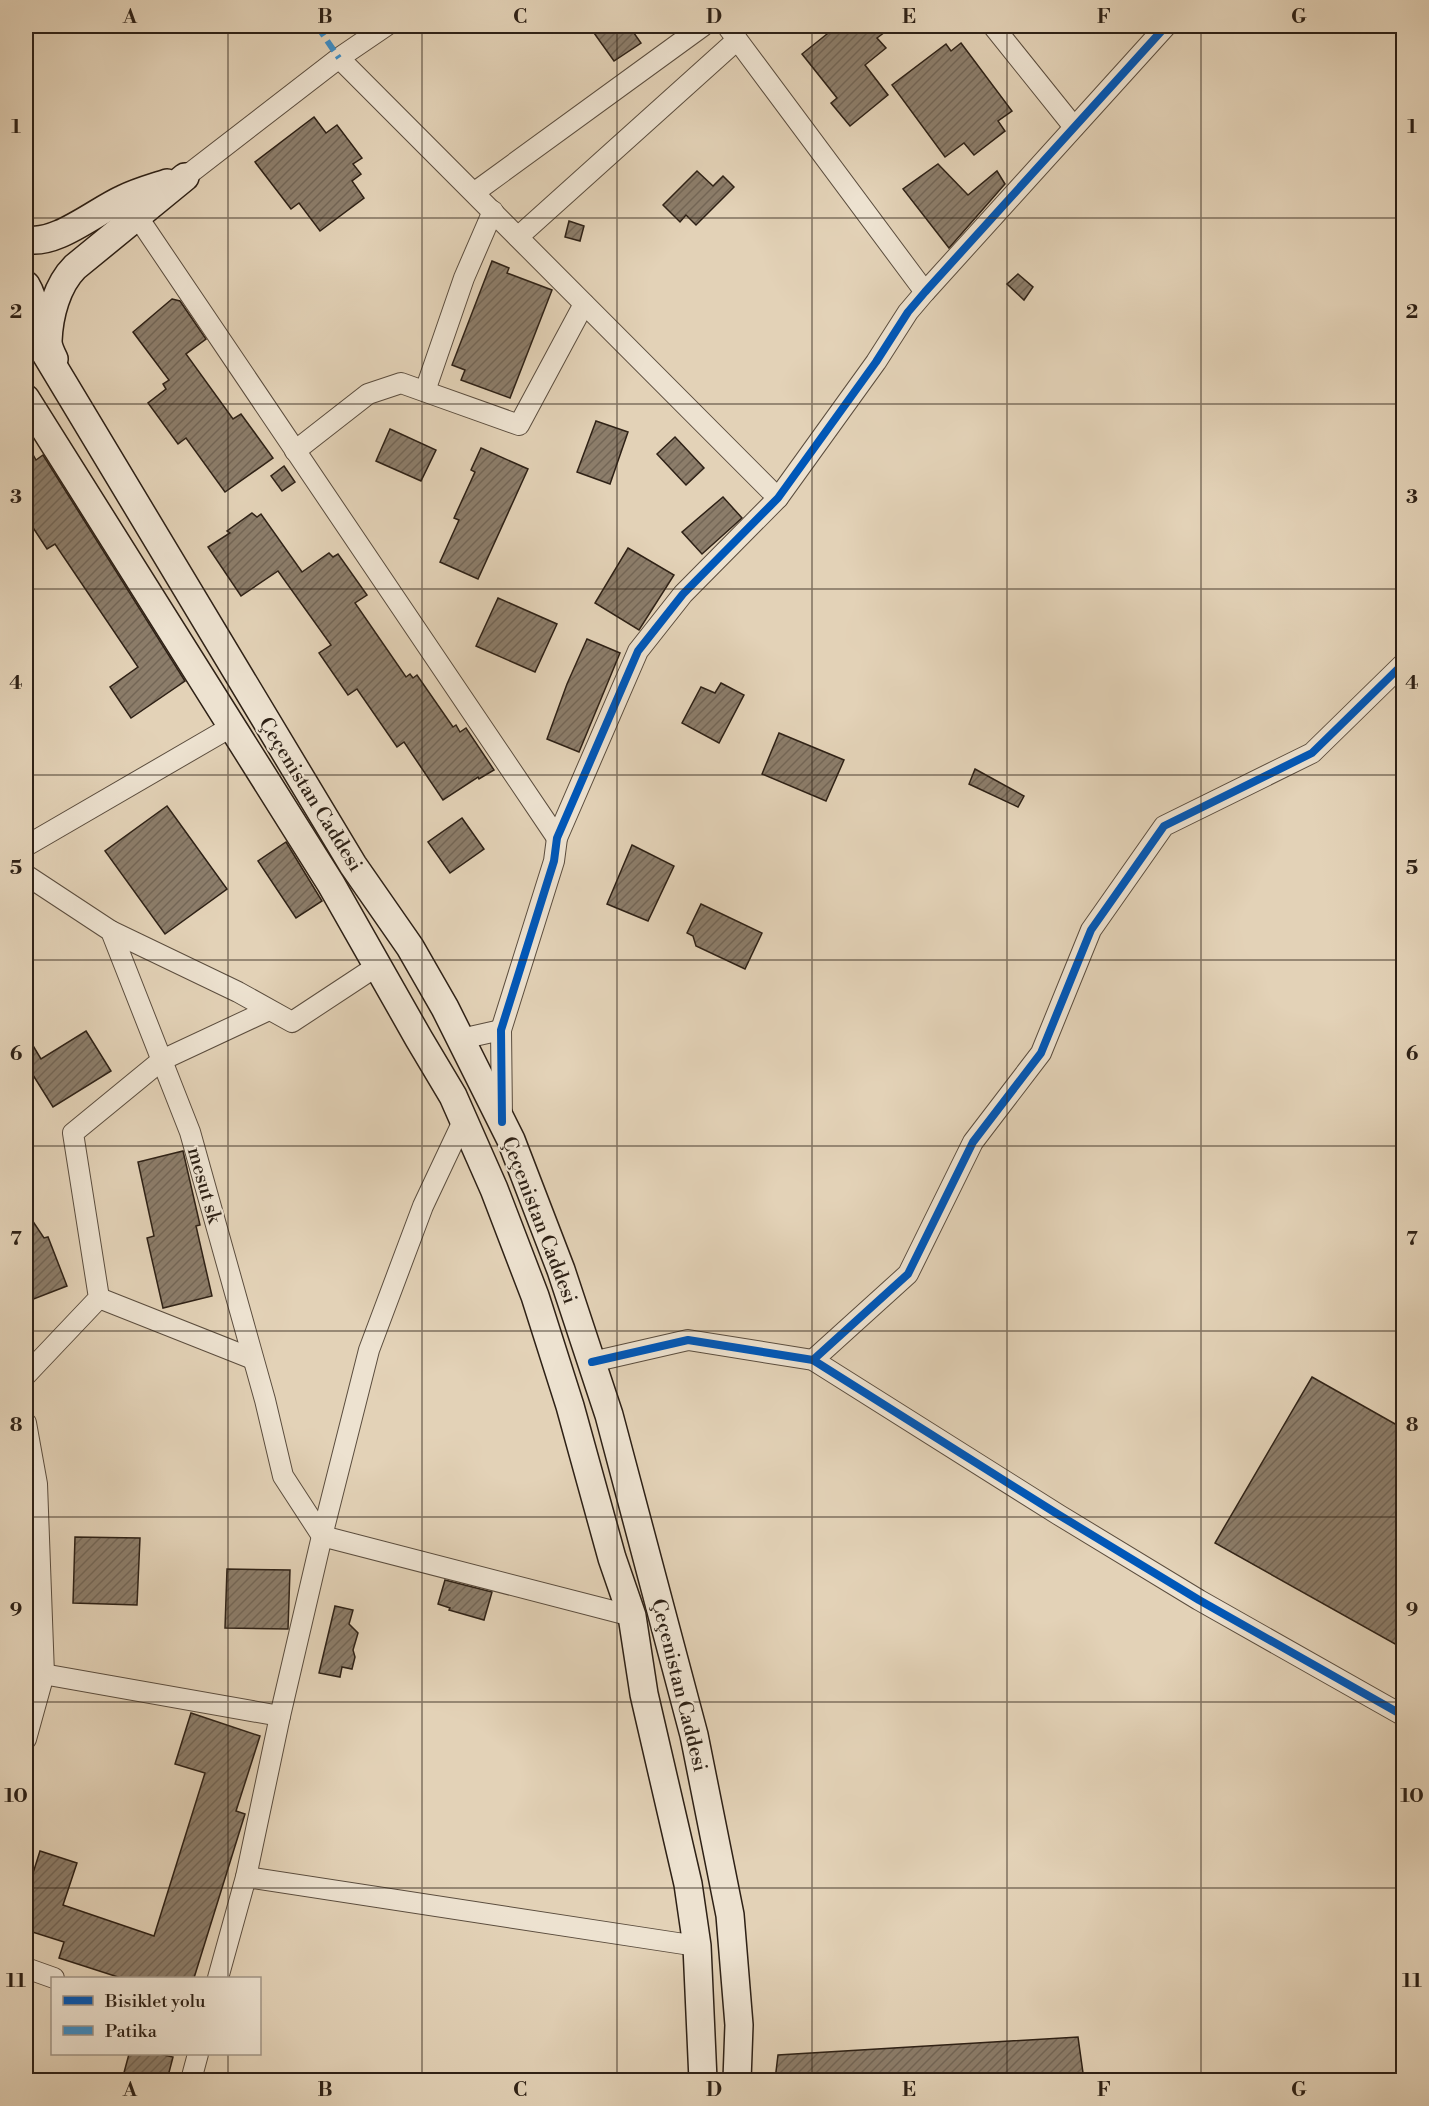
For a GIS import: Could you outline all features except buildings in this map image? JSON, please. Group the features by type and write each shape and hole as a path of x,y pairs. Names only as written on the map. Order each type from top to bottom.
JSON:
{"main road":[{"path":"59,374 48,343 57,296 65,277 185,177"},
{"path":"26,254 38,239 67,232 86,218 123,199 185,177"},
{"path":"26,285 33,299 27,329"},
{"name":"Çeçenistan Caddesi","path":"27,329 59,374 353,865 410,947 461,1039 511,1140 561,1270 609,1415 699,1757 730,1915 739,2025 737,2080"},
{"name":"Çeçenistan Caddesi","path":"28,407 331,884 453,1096 494,1189 535,1296 570,1406 612,1558 632,1616 644,1694 687,1884 697,1946 703,2080"}],"street":[{"path":"185,177 339,58 386,26"},
{"path":"474,192 703,26"},
{"path":"993,26 1074,127"},
{"path":"502,1122 501,1030 554,861 557,838 638,651 683,594 778,498 876,362 908,312 1166,26"},
{"path":"518,237 732,33 925,292"},
{"path":"339,58 778,498"},
{"path":"425,391 464,278 493,211"},
{"path":"136,216 557,838"},
{"path":"295,451 368,394 401,383 519,425 585,304"},
{"path":"813,1360 908,1274 973,1142 1041,1053 1091,930 1164,826 1312,753 1404,663"},
{"path":"26,846 231,727"},
{"path":"26,875 111,931 237,992 292,1022 377,966"},
{"name":"mesut sk","path":"111,931 190,1132 283,1476 322,1536"},
{"path":"99,1298 73,1133 162,1060 269,1010"},
{"path":"461,1039 501,1030"},
{"path":"218,1977 246,1877 280,1716 322,1536 369,1350 423,1206 464,1119"},
{"path":"99,1298 253,1359"},
{"path":"26,1375 99,1298"},
{"path":"592,1362 688,1340 813,1360 1199,1600 1404,1716"},
{"path":"26,1423 37,1484 35,1672 26,1740"},
{"path":"322,1536 632,1616"},
{"path":"35,1672 280,1716"},
{"path":"246,1877 697,1946"},
{"path":"26,1968 51,1977"},
{"path":"191,2080 198,2055"}],"marked path":[{"path":"317,26 339,58"}],"cycle path":[{"path":"502,1122 501,1030 554,861 557,838 638,651 683,594 778,498 876,362 908,312 1166,26"},
{"path":"813,1360 908,1274 973,1142 1041,1053 1091,930 1164,826 1312,753 1404,663"},
{"path":"592,1362 688,1340 813,1360 1199,1600 1404,1716"}]}
